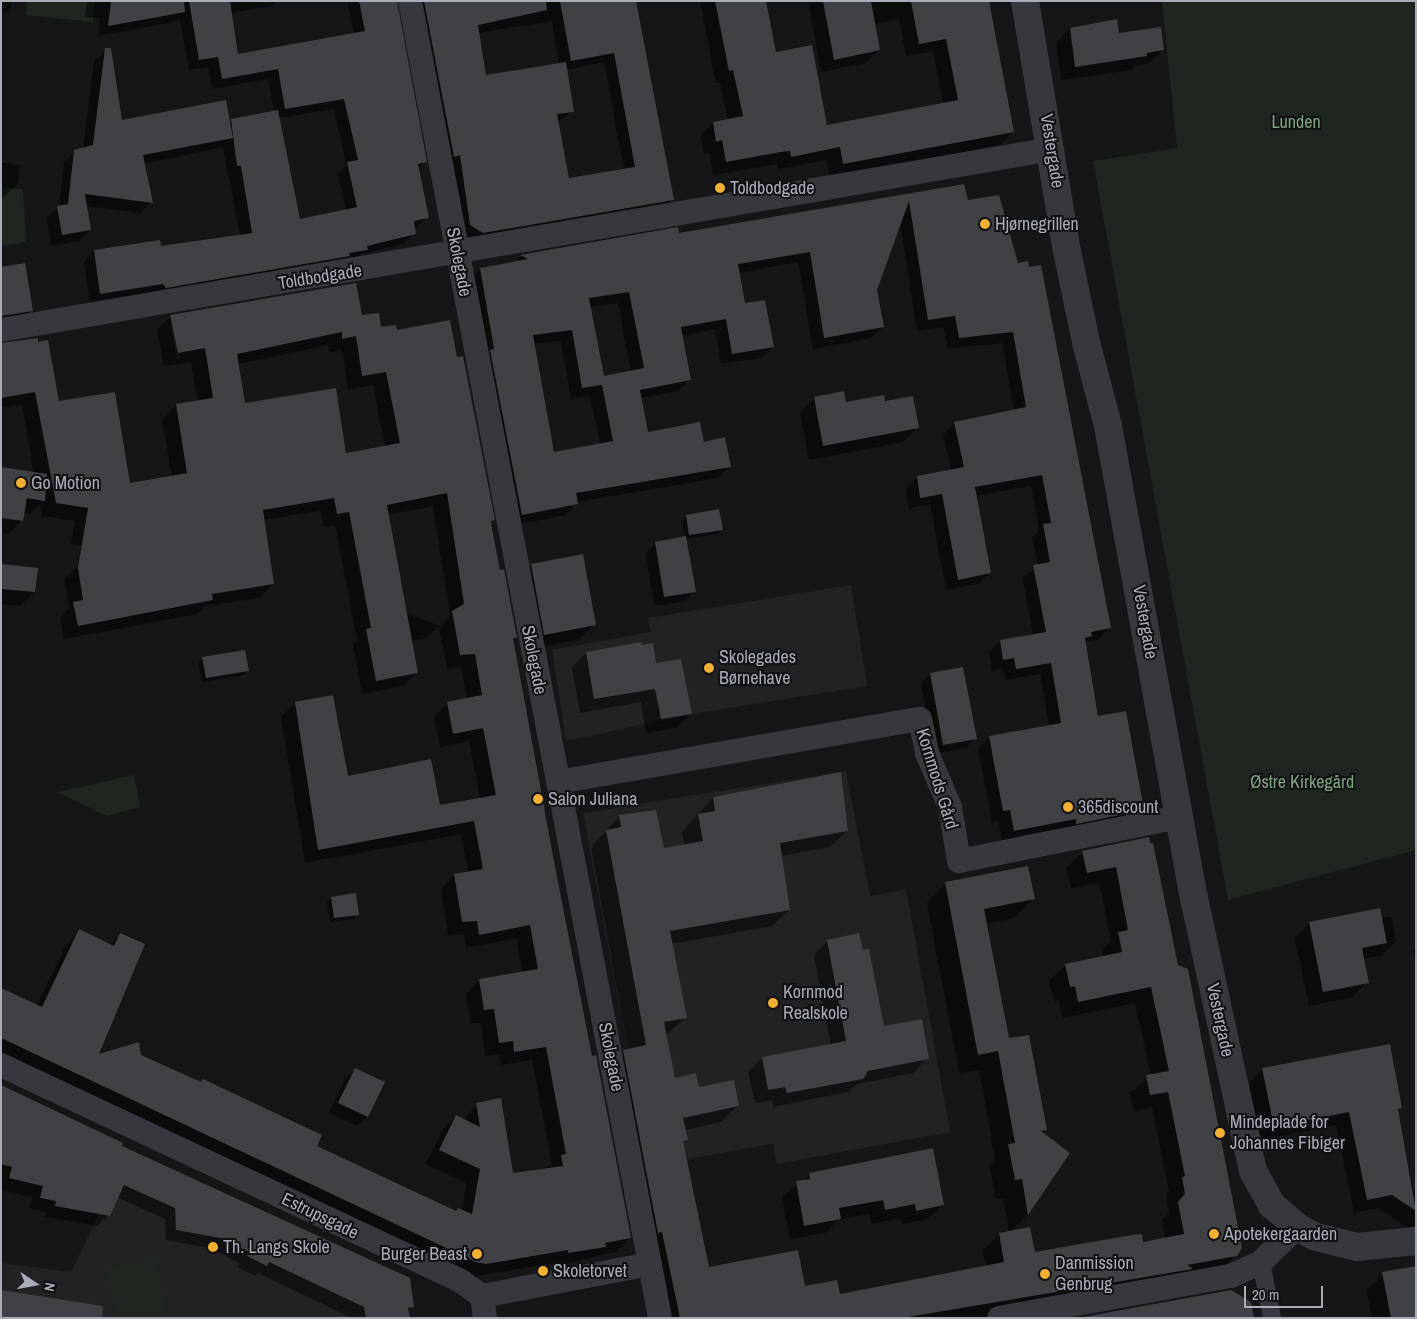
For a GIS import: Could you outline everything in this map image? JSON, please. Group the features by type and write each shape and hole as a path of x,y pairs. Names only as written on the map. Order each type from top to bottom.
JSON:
{"street":[{"name":"Skolegade","path":"410,1 660,1318"},
{"name":"Vestergade","path":"1026,1 1052,149 1067,251 1086,342 1108,426 1180,817 1244,1143 1265,1197 1297,1228"},
{"name":"Toldbodgade","path":"1,330 457,254 1052,149"},
{"name":"Kornmods Gård","path":"558,782 920,719 927,753 950,807 959,861 1180,817"},
{"name":"Estrupsgade","path":"1,1065 460,1281 484,1307 650,1264"},
{"path":"999,1318 1232,1276 1261,1262 1297,1228 1323,1239 1357,1246 1416,1241"},
{"path":"1261,1262 1272,1318"}],"shaded area":[{"name":"Skolegades Børnehave","path":"851,585 867,686 692,714 566,741 552,650 651,632 648,618"},
{"name":"Kornmod Realskole","path":"846,771 870,896 906,889 950,1132 777,1164 773,1144 687,1159 696,1207 646,1148 583,813"},
{"name":"Th. Langs Skole","path":"130,1150 410,1278 414,1307 408,1308 410,1318 1,1318 1,1263 71,1272"}],"green space":[{"path":"27,1 95,1 93,22 26,15"},
{"path":"1162,1 1416,1 1416,850 1228,900 1093,161 1177,148"},
{"path":"1,187 23,190 26,242 1,246"},
{"path":"134,775 140,807 107,816 57,792"},
{"path":"156,1260 167,1318 116,1318 107,1269"}],"building":[{"path":"111,1 184,1 185,12 108,26"},
{"path":"189,1 230,1 238,54 365,31 359,1 397,1 427,162 418,164 429,218 414,221 416,234 367,246 368,250 349,253 350,256 166,288 163,284 100,294 94,250 160,240 161,246 252,233 241,166 237,166 231,119 278,110 300,219 357,207 347,162 358,160 344,99 285,109 278,69 222,79 218,57 199,60"},
{"path":"424,1 546,1 547,10 478,25 486,75 566,62 574,112 557,114 569,178 635,167 614,53 571,61 560,1 636,1 674,200 483,233 470,225 460,155 454,157"},
{"path":"715,1 766,1 776,52 812,45 827,125 958,100 946,39 919,44 911,1 989,1 1014,132 843,164 840,147 791,157 790,151 726,162 722,140 716,142 713,122 743,116 733,70 729,71"},
{"path":"823,1 871,1 880,50 834,60"},
{"path":"1117,19 1119,33 1161,27 1164,50 1147,53 1147,56 1075,67 1070,28"},
{"path":"105,48 111,48 122,120 226,100 233,138 143,155 153,203 85,194 91,230 62,235 57,206 68,204 74,150 93,145"},
{"path":"964,184 968,200 999,195 1018,263 1028,261 1029,267 1041,265 1111,628 1091,632 1092,636 1085,638 1098,716 1126,711 1144,810 1076,824 1076,819 1014,831 1010,810 1003,811 989,736 1061,723 1051,663 1016,669 1014,658 1003,660 1000,640 1046,632 1033,565 1050,562 1043,524 1051,523 1042,475 975,487 991,573 958,580 942,494 920,498 917,476 964,467 954,422 1026,407 1013,332 959,338 955,316 928,320 909,201 877,290 884,327 824,338 810,252 738,264 745,303 765,300 774,347 732,354 726,319 681,327 691,380 640,390 648,432 700,422 704,442 725,437 731,467 576,493 578,504 522,515 490,350 494,349 480,268 528,259 520,255 678,227 679,233","holes":["629,292 644,368 604,376 589,298","572,330 582,388 602,385 613,441 554,452 533,335"]},
{"path":"25,263 33,311 1,316 1,267"},
{"path":"356,283 362,315 379,313 381,327 396,325 397,330 450,320 457,357 463,356 495,520 491,521 492,529 500,570 504,569 517,638 513,638 553,856 592,1056 596,1055 631,1238 605,1243 606,1247 568,1253 568,1250 486,1264 476,1262 1,1038 1,988 42,1007 79,929 114,946 120,933 145,944 99,1054 139,1042 141,1055 201,1082 203,1079 322,1135 317,1146 456,1211 458,1208 472,1214 480,1169 439,1150 456,1115 480,1127 476,1103 501,1098 513,1173 563,1166 561,1155 566,1154 546,1047 514,1052 513,1041 499,1043 494,1009 484,1010 479,979 538,969 530,925 479,935 477,921 462,922 454,874 483,869 474,821 318,850 295,702 333,695 348,776 431,759 440,805 496,795 483,728 453,734 447,702 482,695 475,654 460,655 452,611 464,604 447,493 387,505 418,673 376,681 366,629 371,628 349,512 337,514 334,498 263,510 274,584 212,594 213,600 78,626 73,602 83,600 78,568 88,508 56,503 35,392 1,398 1,343 38,338 38,342 48,340 59,401 115,392 130,483 187,473 176,404 213,398 205,348 178,353 170,315","holes":["342,332 342,339 356,336 362,376 386,372 400,443 346,453 336,388 245,403 237,354"]},
{"path":"844,391 846,402 884,395 885,401 913,396 919,428 823,446 814,397"},
{"path":"1,467 47,474 45,501 27,498 23,521 1,518"},
{"path":"719,509 723,530 689,535 686,515"},
{"path":"686,536 696,592 664,597 655,542"},
{"path":"583,554 596,625 544,635 531,564"},
{"path":"1,564 38,568 35,592 1,589"},
{"path":"641,642 642,645 653,643 656,663 681,659 692,714 661,719 655,689 594,699 586,652"},
{"path":"245,650 249,671 206,678 202,657"},
{"path":"963,667 977,739 943,745 930,673"},
{"path":"841,772 848,831 780,843 790,910 670,931 687,1018 664,1022 675,1078 696,1073 699,1087 734,1080 739,1106 683,1118 688,1140 683,1141 709,1267 798,1250 805,1286 837,1280 840,1294 1004,1262 999,1233 1030,1227 1035,1252 1132,1235 1142,1234 1143,1242 1184,1234 1178,1202 1185,1194 1182,1177 1185,1176 1168,1092 1150,1095 1146,1075 1169,1071 1151,987 1078,1002 1075,986 1070,987 1065,964 1122,952 1118,932 1128,930 1116,867 1087,873 1082,851 1149,837 1150,843 1153,843 1178,965 1188,969 1242,1248 1237,1256 1187,1265 1193,1269 902,1318 680,1318 662,1232 658,1233 623,1050 646,1045 606,830 621,827 619,815 656,810 664,848 703,841 698,814 715,811 713,797"},
{"path":"1028,866 1035,899 984,909 1009,1038 1029,1035 1047,1130 1041,1131 1070,1153 1028,1215 1022,1179 1015,1180 1008,1144 1015,1143 998,1051 978,1055 945,882"},
{"path":"356,893 359,915 334,918 331,897"},
{"path":"1380,908 1387,943 1362,948 1369,983 1323,992 1309,922"},
{"path":"859,933 863,950 869,949 884,1026 922,1019 929,1059 868,1071 863,1079 787,1093 785,1087 768,1090 762,1057 846,1041 827,940"},
{"path":"1390,1044 1402,1108 1398,1109 1416,1211 1392,1195 1367,1200 1349,1112 1274,1127 1262,1068"},
{"path":"355,1068 385,1082 368,1117 338,1103"},
{"path":"1,1085 123,1143 122,1146 410,1278 414,1307 408,1308 410,1318 366,1318 364,1307 269,1262 267,1266 247,1256 249,1252 221,1238 176,1230 175,1208 124,1185 110,1216 55,1206 56,1201 40,1198 43,1186 9,1178 12,1167 1,1164"},
{"path":"933,1148 944,1205 916,1211 915,1204 885,1210 883,1200 839,1208 841,1219 804,1226 796,1181 810,1179 809,1173"},
{"path":"1416,1266 1416,1318 1391,1318 1382,1272"},
{"path":"1,1290 103,1306 102,1318 1,1318"},
{"path":"1231,1290 1251,1302 1254,1318 1078,1318"}],"place":[{"name":"Toldbodgade","path":"720,188"},
{"name":"Hjørnegrillen","path":"985,224"},
{"name":"Go Motion","path":"21,483"},
{"name":"Skolegades Børnehave","path":"709,668"},
{"name":"Salon Juliana","path":"538,799"},
{"name":"365discount","path":"1068,807"},
{"name":"Kornmod Realskole","path":"773,1003"},
{"name":"Mindeplade for Johannes Fibiger","path":"1220,1133"},
{"name":"Apotekergaarden","path":"1214,1234"},
{"name":"Th. Langs Skole","path":"213,1247"},
{"name":"Burger Beast","path":"477,1254"},
{"name":"Skoletorvet","path":"543,1271"},
{"name":"Danmission Genbrug","path":"1045,1274"}],"park label":[{"name":"Lunden","path":"1296,122"},
{"name":"Østre Kirkegård","path":"1302,782"}]}
